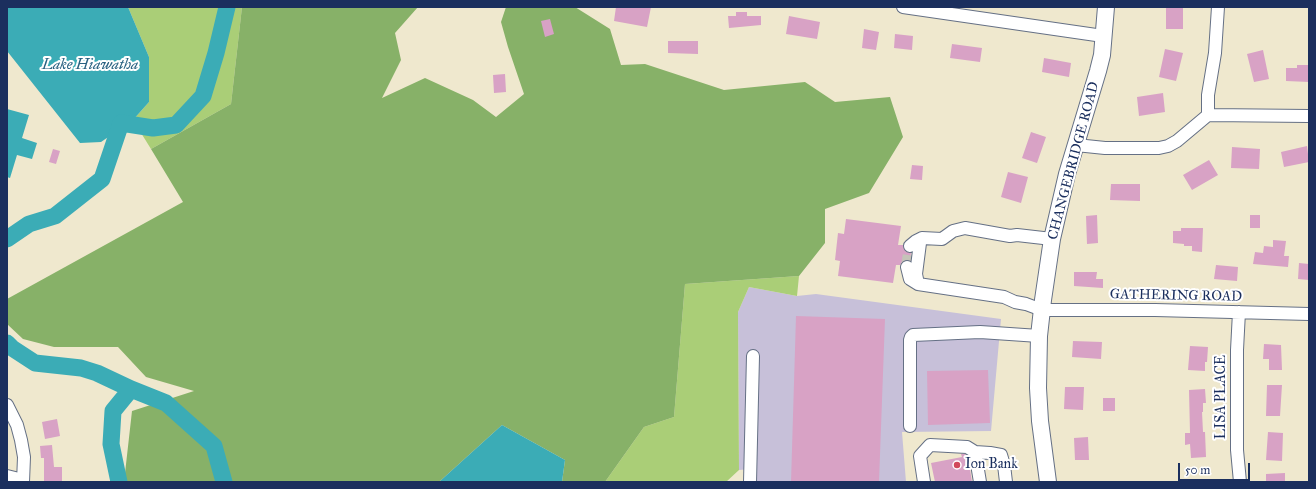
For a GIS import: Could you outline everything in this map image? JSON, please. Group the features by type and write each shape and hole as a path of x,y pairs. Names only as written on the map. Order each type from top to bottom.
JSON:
{"main road":[{"name":"CHANGEBRIDGE ROAD","path":"1048,482 1038,388 1042,310 1052,243 1067,174 1102,55 1106,7"}],"street":[{"path":"903,7 1103,36"},
{"path":"1208,115 1208,94 1215,53 1218,7"},
{"path":"1076,145 1105,148 1159,148 1168,146 1178,141 1208,115 1309,116"},
{"path":"910,246 922,238 942,239 953,231 964,228 1010,236 1017,235 1052,243"},
{"path":"918,284 916,274 922,238"},
{"path":"908,267 910,279 918,284"},
{"name":"GATHERING ROAD","path":"918,284 1004,297 1042,310 1155,310 1309,314"},
{"name":"LISA PLACE","path":"1239,312 1237,350 1237,450 1240,482"},
{"path":"910,426 910,340 913,335 980,332 1040,336"},
{"path":"750,482 753,356"},
{"path":"7,405 17,425 24,457 23,481 7,476"},
{"path":"924,482 920,456 930,445 967,447 975,452 1001,455 1006,482"},
{"path":"975,452 980,482"}],"shaded area":[{"path":"749,287 797,296 816,294 1001,319 991,431 902,432 906,482 750,482 751,469 739,470 738,312"}],"green space":[{"path":"128,7 242,7 231,104 151,149 133,120 149,102 149,57"},
{"path":"242,7 418,7 395,33 401,60 382,98 425,78 473,100 496,117 524,94 501,22 506,7 575,7 610,29 621,65 645,64 724,90 805,82 835,102 890,97 903,137 869,193 825,209 825,243 799,276 685,284 674,417 644,427 605,482 562,482 565,460 502,425 439,482 124,482 132,411 194,391 146,377 118,347 54,347 23,339 7,324 7,299 183,202 151,149 231,104"},
{"path":"799,276 797,296 749,287 738,312 739,470 726,482 605,482 644,427 674,417 685,284"}],"water":[{"name":"Lake Hiawatha","path":"7,7 128,7 149,57 149,102 133,120 101,142 80,143 7,51"},
{"path":"7,109 29,115 22,138 37,143 32,159 17,155 10,178 7,177"},
{"path":"502,425 565,460 562,482 439,482"}],"building":[{"path":"616,7 651,7 647,27 614,21"},
{"path":"1166,7 1183,7 1183,29 1166,29"},
{"path":"736,12 747,12 747,16 761,16 761,25 729,28 728,16 736,16"},
{"path":"789,16 820,22 817,39 786,34"},
{"path":"550,19 554,34 545,37 541,21"},
{"path":"864,29 879,32 876,50 862,48"},
{"path":"895,34 913,36 912,50 894,48"},
{"path":"668,41 698,41 698,54 668,53"},
{"path":"952,44 982,48 980,62 950,58"},
{"path":"1165,49 1183,53 1176,81 1159,77"},
{"path":"1263,50 1269,79 1254,82 1247,54"},
{"path":"1044,58 1071,63 1069,77 1042,72"},
{"path":"1297,65 1309,65 1309,82 1286,81 1286,68 1297,68"},
{"path":"505,74 506,92 494,93 493,75"},
{"path":"1163,93 1165,112 1139,116 1137,97"},
{"path":"1031,132 1046,137 1037,163 1022,158"},
{"path":"1307,146 1309,162 1284,167 1281,152"},
{"path":"1232,147 1260,149 1259,169 1231,168"},
{"path":"53,149 60,151 56,164 49,162"},
{"path":"1209,160 1218,175 1192,190 1183,175"},
{"path":"912,165 923,166 922,180 910,179"},
{"path":"1008,172 1028,177 1021,203 1001,197"},
{"path":"1111,184 1140,184 1140,201 1110,200"},
{"path":"1097,215 1098,243 1087,244 1086,216"},
{"path":"1250,215 1260,215 1260,228 1250,228"},
{"path":"846,219 901,226 898,245 903,245 905,251 911,253 910,260 905,260 900,265 896,265 893,283 838,276 840,261 835,260 838,233 844,234"},
{"path":"1181,228 1203,228 1202,252 1192,251 1192,246 1184,246 1184,244 1173,243 1173,231 1181,231"},
{"path":"1273,240 1286,241 1284,256 1289,256 1288,267 1253,264 1255,252 1263,253 1264,246 1273,247"},
{"path":"1299,263 1309,264 1309,280 1298,279"},
{"path":"1216,265 1238,267 1237,281 1214,279"},
{"path":"1074,272 1097,272 1096,279 1103,279 1103,288 1074,286"},
{"path":"796,316 885,319 879,482 791,482"},
{"path":"1073,341 1102,342 1101,359 1072,357"},
{"path":"1264,344 1281,345 1282,370 1269,370 1269,359 1263,359"},
{"path":"1190,346 1208,347 1205,371 1188,370"},
{"path":"988,370 990,423 928,425 927,371"},
{"path":"1267,385 1282,385 1280,416 1266,416"},
{"path":"1065,387 1084,387 1083,410 1064,409"},
{"path":"1205,389 1206,403 1203,403 1202,412 1203,432 1205,432 1206,457 1191,458 1190,444 1185,445 1185,433 1190,433 1189,390"},
{"path":"1103,398 1115,398 1115,411 1103,411"},
{"path":"57,419 60,436 45,439 42,422"},
{"path":"1268,432 1283,433 1282,461 1266,460"},
{"path":"1088,437 1089,460 1075,460 1074,438"},
{"path":"52,445 54,467 62,467 62,482 44,482 44,458 41,458 40,446"},
{"path":"961,454 965,454 968,457 972,482 935,482 931,463 962,457"},
{"path":"1285,473 1285,482 1266,482 1266,474"}],"waterway":[{"path":"7,239 29,224 55,216 102,179 121,123 153,128 176,125 203,96 216,53 227,7"},
{"path":"7,343 35,363 81,368 97,373 131,389 113,411 111,444 119,482"},
{"path":"131,389 166,403 214,446 224,482"}],"tunnel":[{"path":"907,267 910,246"}],"place":[{"name":"Ion Bank","path":"957,465"}]}
